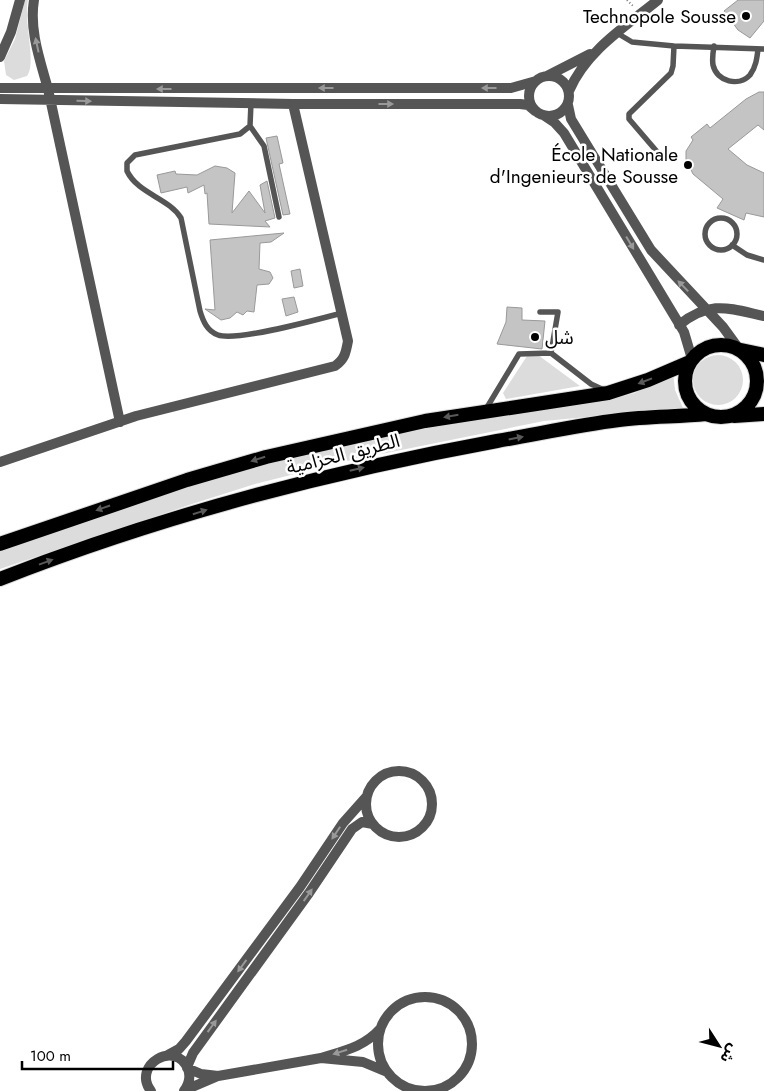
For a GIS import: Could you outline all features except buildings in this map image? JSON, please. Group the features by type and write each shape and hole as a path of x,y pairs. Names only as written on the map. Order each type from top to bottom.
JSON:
{"highway":[{"name":"الطريق الحزامية","path":"0,544 187,480 266,456 336,439 486,410 608,392 641,382 691,360 708,346 724,345 764,355"},
{"path":"731,416 742,411 756,392 755,368 749,358 740,350"},
{"path":"691,360 685,377 686,392 690,401 706,414"},
{"name":"الطريق الحزامية","path":"0,579 76,551 193,514 333,475 417,456 576,426 636,418 706,414 714,417 764,414"}],"street":[{"path":"0,57 11,32 20,0"},
{"path":"34,0 32,16 120,422"},
{"path":"658,0 601,47 580,70 569,91 568,104 571,119 651,250 723,327 740,350"},
{"path":"12,100 0,88 511,88 547,76 601,47"},
{"path":"547,76 558,78 569,91"},
{"path":"536,81 530,92 530,99 540,114"},
{"path":"0,100 294,104 520,104 528,106 554,122 564,133 679,325 689,344 691,360"},
{"path":"0,462 120,422 335,366 341,362 346,353 348,341 294,104"},
{"path":"540,114 558,114 568,104"},
{"path":"614,217 626,210"},
{"path":"679,325 705,309 728,308 764,316"},
{"path":"148,1088 146,1076 150,1065 159,1057 179,1049 186,1041 300,887 343,823 380,778 396,772 414,776 424,784 430,794 429,816 424,825 415,832 404,836 391,836 380,831 373,824 366,808 367,796"},
{"path":"184,1091 189,1077 187,1068 192,1053 309,893 352,829 362,822 373,824"},
{"path":"184,1091 192,1085 218,1076 322,1058 360,1046 370,1040 381,1029 390,1013 404,1002 421,997 440,999 456,1009 468,1024 471,1032 472,1051 459,1076 444,1087 426,1091 408,1088 387,1072 363,1062 322,1058"},
{"path":"381,1029 378,1047 387,1072"},
{"path":"168,1055 177,1057 187,1068 201,1074 218,1076"}],"lane":[{"path":"618,33 632,42 674,46 714,46 761,49 751,74 739,81 732,82 715,71 712,58 714,46"},
{"path":"659,154 629,119 629,114 671,73 674,46"},
{"path":"251,103 250,126 264,146 279,217"},
{"path":"250,126 240,134 135,155 127,164 127,171 146,192 174,210 181,218 203,322 213,332 231,338 342,313"},
{"path":"725,218 735,225 737,237 732,245 724,250 718,249 708,242 706,230 713,220 725,218"},
{"path":"732,245 747,254 764,260"},
{"path":"540,312 558,312 551,353"},
{"path":"486,410 520,354 551,353 591,384 608,392"}],"path":[{"path":"626,0 632,6"}],"shaded area":[{"path":"25,0 28,0 27,19 30,70 27,76 14,80 6,75 4,61 15,39"},
{"path":"538,355 580,386 506,399 503,393 527,356"},
{"path":"713,355 723,355 736,362 743,375 743,385 736,398 723,405 713,405 704,401 697,394 693,385 693,375 697,366 704,359"},
{"path":"673,372 675,390 683,408 544,421 342,462 255,484 0,569 0,549 226,474 302,453 390,434 611,399 635,393"}],"place":[{"name":"Technopole Sousse","path":"746,16"},
{"name":"École Nationale d'Ingenieurs de Sousse","path":"688,165"},
{"name":"شل","path":"535,337"}]}
